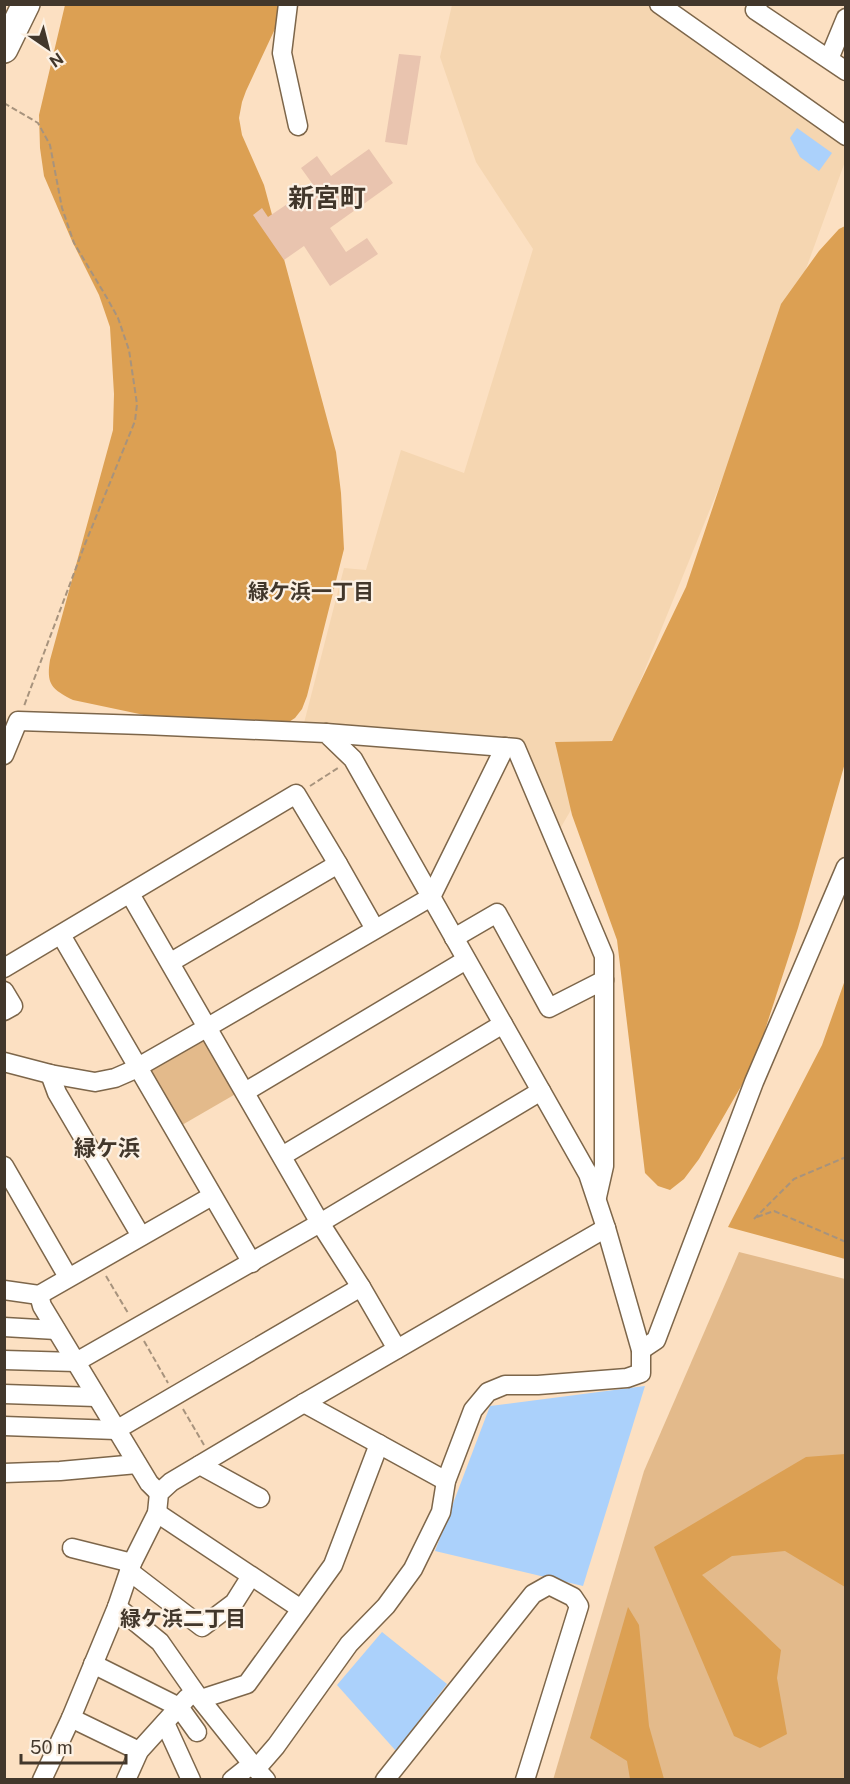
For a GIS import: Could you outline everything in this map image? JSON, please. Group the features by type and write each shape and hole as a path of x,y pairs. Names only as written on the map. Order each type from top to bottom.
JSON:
{"highway":[{"path":"4,49 26,4"}],"street":[{"path":"288,4 282,53 298,126"},
{"path":"659,4 846,136"},
{"path":"754,6 846,71"},
{"path":"829,59 846,18"},
{"path":"4,755 13,725 144,724 326,733 516,748 604,956 604,1166 596,1199"},
{"path":"232,1779 258,1771 349,1644 386,1606 413,1569 441,1512 446,1480 473,1410 488,1392 505,1385 538,1385 627,1378 641,1373 640,1350 588,1173 353,759 326,733"},
{"path":"4,1062 50,1074 95,1082 115,1078 139,1067 430,897 504,747"},
{"path":"4,968 296,794 375,929"},
{"path":"171,962 338,864"},
{"path":"640,1350 656,1340 754,1082 846,867"},
{"path":"130,894 320,1223 362,1287 397,1349"},
{"path":"454,938 497,913 549,1008 604,980"},
{"path":"61,935 252,1263"},
{"path":"244,1092 466,960"},
{"path":"4,991 13,1006 4,1011"},
{"path":"282,1156 503,1024"},
{"path":"50,1074 57,1093 141,1236"},
{"path":"4,1360 76,1362 252,1263 541,1090"},
{"path":"4,1166 68,1277"},
{"path":"4,1290 39,1295 212,1196"},
{"path":"42,1779 71,1718 117,1607 130,1567 157,1514 159,1493 171,1482 304,1403 606,1228"},
{"path":"4,1426 116,1430 362,1287"},
{"path":"39,1295 42,1306 96,1397 149,1484 159,1493"},
{"path":"4,1327 56,1330"},
{"path":"4,1394 96,1397"},
{"path":"304,1403 446,1480"},
{"path":"126,1779 139,1751 179,1707 197,1695 247,1684 333,1565 379,1444"},
{"path":"206,1462 260,1498"},
{"path":"4,1473 137,1464"},
{"path":"157,1514 301,1609"},
{"path":"72,1548 130,1567 202,1627 234,1603 250,1576"},
{"path":"385,1779 533,1594 549,1585 573,1597 579,1606 525,1779"},
{"path":"117,1607 160,1642 197,1695 258,1771"},
{"path":"93,1664 179,1707 197,1732"},
{"path":"71,1718 139,1751"},
{"path":"165,1723 191,1779"}],"path":[{"path":"4,103 38,123 50,145 62,208 74,243 118,318 129,350 138,404 135,421 13,725"},
{"path":"296,794 353,759"},
{"path":"846,1157 794,1179 754,1219 774,1211 846,1242"},
{"path":"98,1261 176,1395 206,1462"}],"shaded area":[{"path":"65,5 293,5 281,16 246,91 239,118 242,135 264,185 336,452 344,549 307,696 302,709 295,718 284,725 225,732 73,700 55,689 50,681 50,660 113,430 114,394 110,327 99,295 72,241 44,176 40,148 39,115"},
{"path":"452,5 650,5 845,147 846,159 791,310 626,716 554,839 521,744 304,723 344,568 366,570 401,450 464,473 533,249 476,162 440,57"},
{"path":"845,226 845,763 798,928 754,1064 699,1159 684,1179 670,1190 658,1186 645,1173 617,940 572,815 555,742 612,741 686,587 781,304 819,251 839,229"},
{"path":"845,980 845,1259 728,1227 822,1045"},
{"path":"206,1036 239,1092 182,1125 150,1069"},
{"path":"739,1252 845,1279 845,1779 553,1780 644,1471"},
{"path":"845,1454 845,1587 785,1551 732,1556 702,1575 781,1650 777,1678 787,1734 760,1748 734,1736 654,1547 806,1457"},
{"path":"628,1607 639,1625 649,1726 664,1779 630,1779 627,1761 590,1738"}],"water":[{"path":"797,128 832,153 819,171 800,157 790,138"},
{"path":"645,1386 583,1586 435,1551 490,1406"},
{"path":"382,1632 447,1684 396,1751 337,1685"}],"building":[{"path":"399,54 421,56 407,145 385,142"},
{"path":"369,149 393,183 330,228 346,252 367,238 378,254 330,286 304,246 284,260 253,215 262,208 268,217 314,186 301,168 317,156 331,176"}],"district":[{"name":"新宮町","path":"327,197"},
{"name":"緑ケ浜一丁目","path":"311,591"},
{"name":"緑ケ浜","path":"107,1148"},
{"name":"緑ケ浜二丁目","path":"183,1618"}]}
